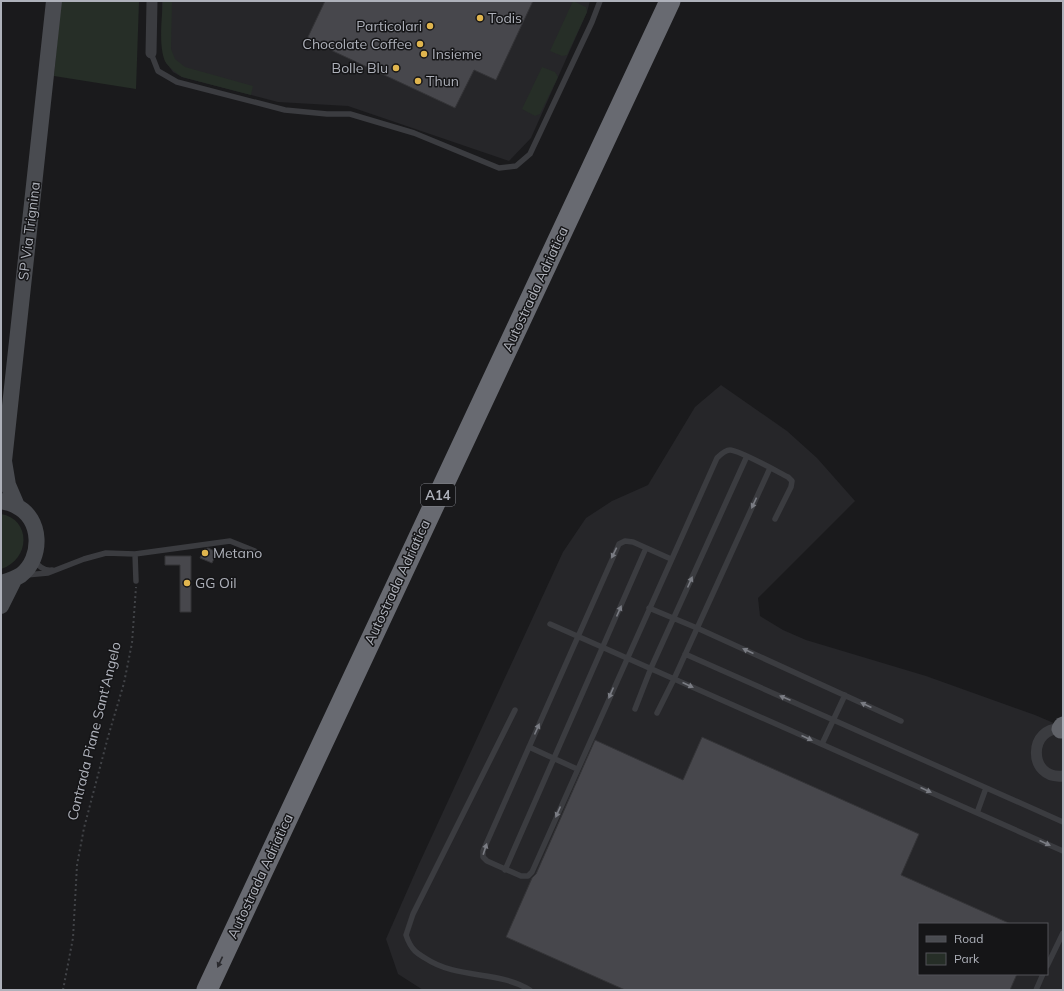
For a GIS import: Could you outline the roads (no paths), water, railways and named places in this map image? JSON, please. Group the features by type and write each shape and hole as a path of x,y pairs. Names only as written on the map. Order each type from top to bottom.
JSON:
{"highway":[{"name":"Autostrada Adriatica","path":"207,990 670,1"},
{"name":"Autostrada Adriatica","path":"222,990 685,1"}],"main road":[{"name":"SP Via Trignina","path":"17,506 8,485 2,464 54,1"},
{"name":"SP Via Trignina","path":"1,501 17,506 26,513 33,524 37,535 37,548 33,559 13,579 1,606"}],"street":[{"path":"151,53 152,1"},
{"path":"1062,728 1046,733 1040,738 1036,753 1037,760 1046,772 1053,776 1063,776"}],"lane":[{"path":"151,53 158,71 177,82 285,110 326,114 350,114 414,133 499,168 516,166 530,154 592,22 600,1"},
{"path":"671,559 633,542 625,541 619,544 483,851 483,857 487,861 522,876 528,876 532,872 717,458 724,452 729,450 739,452 788,477 792,481 791,487 775,519"},
{"path":"635,708 651,668 747,456"},
{"path":"657,713 770,468"},
{"path":"13,579 48,573 84,559 106,553 135,554 230,541 255,552"},
{"path":"505,870 646,548"},
{"path":"135,554 136,581"},
{"path":"33,559 39,566 50,571 62,568"},
{"path":"649,608 697,628 901,721"},
{"path":"550,624 1063,851"},
{"path":"685,654 1063,822"},
{"path":"822,744 845,695"},
{"path":"515,710 412,914 406,935 415,951 434,964 466,974 506,980 522,985 530,990"},
{"path":"529,747 577,769"},
{"path":"977,813 986,788"},
{"path":"1048,964 1063,933"},
{"path":"1036,990 1043,975"}],"place":[{"name":"Todis","path":"480,18"},
{"name":"Particolari","path":"430,26"},
{"name":"Chocolate Coffee","path":"420,44"},
{"name":"Insieme","path":"424,54"},
{"name":"Bolle Blu","path":"396,68"},
{"name":"Thun","path":"418,81"},
{"name":"Metano","path":"205,553"},
{"name":"GG Oil","path":"187,583"}]}
